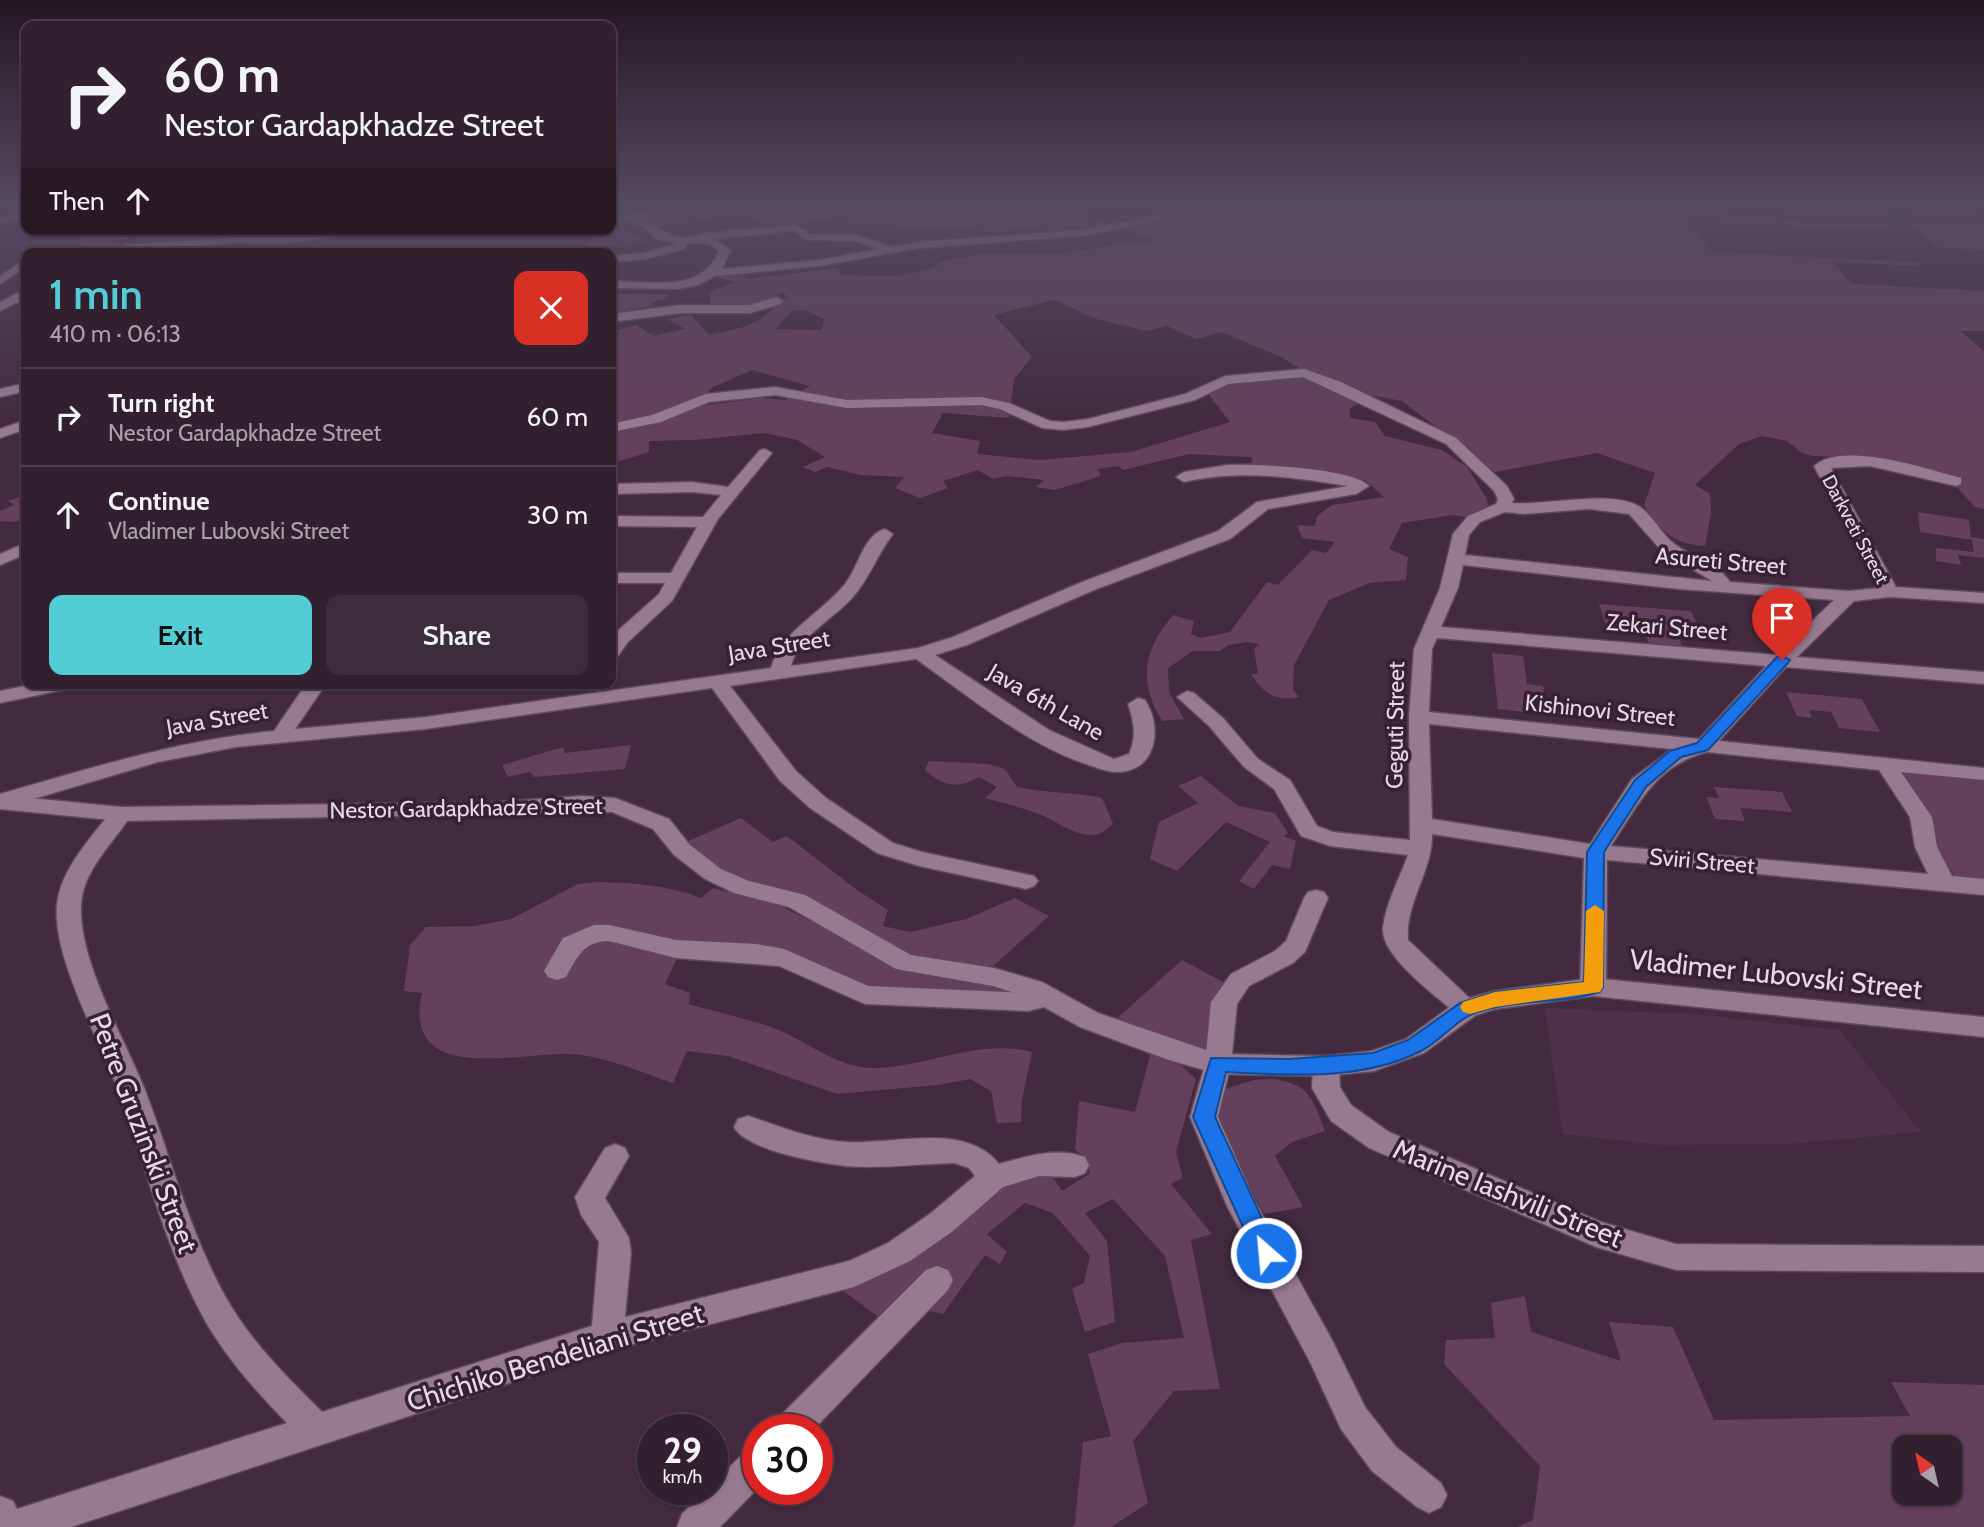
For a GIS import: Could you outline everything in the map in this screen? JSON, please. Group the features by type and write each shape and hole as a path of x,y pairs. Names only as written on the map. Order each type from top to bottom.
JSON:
{"street":[{"path":"616,285 683,285 702,277"},
{"path":"0,292 21,295"},
{"path":"0,309 21,295"},
{"path":"616,317 681,309 750,309 777,301"},
{"path":"0,309 21,309"},
{"path":"616,427 656,419 706,398 775,391 847,404 981,401 1004,406 1047,425 1063,426 1088,423 1191,397 1225,380 1304,373 1336,385 1451,441 1501,489 1506,499 1503,507"},
{"path":"4,392 21,383"},
{"path":"0,436 21,426"},
{"path":"0,436 21,434"},
{"path":"616,645 666,597 708,522 730,492 765,453"},
{"name":"Darkveti Street","path":"1890,592 1822,466 1832,461 1868,461 1956,481"},
{"name":"Java Street","path":"3,801 155,756 282,734 426,723 920,653 960,642 1088,586 1224,535 1240,526 1253,510 1263,505 1361,486 1354,482 1241,467 1210,470 1184,477"},
{"path":"616,489 692,487 730,492"},
{"name":"Geguti Street","path":"1467,1008 1406,955 1396,941 1395,926 1421,849 1419,716 1423,649 1449,587 1461,534 1474,519 1503,507 1524,509 1589,504 1624,507 1635,511 1667,546 1718,577 1724,587"},
{"path":"616,521 708,522"},
{"path":"780,671 781,659 795,642 849,592 878,538 885,534"},
{"path":"0,560 21,550"},
{"name":"Asureti Street","path":"1454,559 1724,587 1849,596 1890,592 1984,598"},
{"path":"616,578 678,578"},
{"name":"Darkveti Street","path":"1596,852 1640,784 1676,754 1703,747 1782,660 1849,596"},
{"name":"Zekari Street","path":"1430,632 1782,660 1981,683"},
{"name":"Java 6th Lane","path":"920,653 1033,727 1084,755 1114,766 1138,758 1145,745 1147,732 1138,704"},
{"path":"718,683 788,776 818,803 885,848 919,859 1026,881"},
{"path":"0,697 40,689"},
{"path":"282,734 313,689"},
{"path":"578,702 587,689"},
{"path":"1187,697 1216,722 1251,763 1274,776 1309,831 1330,839 1421,849"},
{"name":"Kishinovi Street","path":"1419,716 1984,774"},
{"path":"1886,765 1921,817 1926,847 1943,882"},
{"name":"Nestor Gardapkhadze Street","path":"3,801 121,814 499,809 582,803 615,805 661,824 682,850 713,874 742,887 797,901 905,963 994,977 1033,989 1089,1020 1131,1037 1218,1064 1326,1066"},
{"name":"Petre Gruzinski Street","path":"121,814 84,863 69,903 71,943 131,1090 192,1259 218,1313 256,1367 316,1430"},
{"name":"Sviri Street","path":"1422,825 1596,852 1984,887"},
{"path":"1593,987 1596,852"},
{"path":"1316,898 1296,946 1284,957 1240,980 1224,1002 1218,1064 1204,1117 1242,1206 1321,1351 1353,1418 1384,1459 1429,1495"},
{"path":"557,971 572,944 594,933 608,933 676,949 756,953 784,958 865,995 1028,1002 1048,997"},
{"name":"Vladimer Lubovski Street","path":"1326,1066 1374,1061 1415,1046 1467,1008 1495,1000 1593,987 1984,1027"},
{"name":"Marine Iashvili Street","path":"1326,1066 1326,1088 1341,1113 1379,1140 1596,1234 1676,1257 1984,1259"},
{"path":"748,1127 779,1141 845,1154 955,1151 979,1160 993,1178"},
{"path":"607,1335 616,1253 614,1238 591,1206 590,1197 614,1156"},
{"name":"Chichiko Bendeliani Street","path":"18,1527 607,1335 855,1273 906,1247 942,1222 993,1178 1039,1164 1075,1165"},
{"path":"806,1414 937,1280"},
{"path":"695,1527 742,1479"},
{"path":"0,1514 7,1527"}],"shaded area":[{"path":"719,277 1846,277 1852,284 1984,291 1984,331 1960,331 1984,351 1984,509 1975,507 1945,474 1847,457 1813,456 1802,453 1787,441 1762,436 1739,444 1695,485 1710,494 1711,513 1705,546 1694,545 1668,534 1655,522 1644,505 1655,473 1597,453 1495,472 1402,401 1374,396 1350,408 1350,418 1375,422 1385,436 1442,450 1467,467 1487,499 1488,507 1471,518 1453,515 1402,523 1389,549 1408,557 1406,580 1370,583 1329,600 1294,665 1293,690 1299,697 1277,697 1265,691 1256,681 1251,674 1258,674 1254,649 1259,644 1247,642 1228,645 1220,651 1193,651 1168,668 1169,692 1184,719 1162,721 1149,692 1147,666 1155,641 1173,615 1194,621 1191,634 1201,638 1230,632 1267,582 1278,585 1312,550 1326,553 1335,542 1302,538 1297,525 1315,526 1317,516 1332,505 1384,497 1365,480 1252,464 1252,457 1189,454 1123,470 1119,466 1097,469 1101,476 1055,490 1036,487 1044,480 1006,476 993,479 978,470 943,481 948,488 920,498 895,488 904,477 861,475 827,467 815,472 803,467 825,457 797,440 765,433 649,441 649,452 616,462 616,331 636,325 654,336 685,329 667,319 691,315 709,335 752,323 787,296 783,293 744,307 711,306 709,292 735,282","holes":["1054,300 1097,319 1147,331 1167,326 1196,339 1222,332 1281,357 1301,369 1202,386 1230,422 1131,452 1040,460 977,454 980,441 932,433 943,413 1009,418 1014,379 1032,357 994,315","793,310 808,311 824,319 822,330 775,329","752,370 810,386 785,400 761,398 692,407 713,387"]},
{"path":"668,294 667,299 651,302 653,306 617,312 616,295"},
{"path":"21,498 21,520 0,521 0,511 14,505 8,501"},
{"path":"1918,512 1969,520 1971,537 1984,539 1984,558 1958,555 1961,565 1936,561 1936,548 1974,552 1972,540 1920,532"},
{"path":"1599,604 1691,611 1698,626 1674,625 1682,646 1649,644 1645,632 1607,629"},
{"path":"1492,653 1523,656 1527,684 1543,686 1546,703 1523,701 1524,712 1498,709"},
{"path":"1786,692 1862,699 1880,732 1839,728 1831,712 1809,710 1812,718 1797,716"},
{"path":"631,745 625,769 534,777 530,772 508,777 502,765 563,747 565,753"},
{"path":"929,761 988,764 1005,769 1017,787 1102,798 1113,823 1105,831 1096,834 1077,832 1039,814 985,798 997,787 979,777 957,785 938,780 925,770"},
{"path":"1900,773 1984,781 1984,880 1955,877 1934,839 1930,812"},
{"path":"1201,776 1238,806 1275,813 1288,833 1284,836 1296,841 1290,869 1272,865 1254,889 1239,881 1270,842 1226,822 1177,871 1150,859 1159,822 1198,803 1178,786"},
{"path":"1714,787 1782,792 1792,812 1740,808 1745,821 1715,819 1706,797 1719,798"},
{"path":"741,818 773,842 787,836 857,890 888,910 883,926 910,932 966,919 1015,898 1049,916 992,967 903,956 731,877 686,842"},
{"path":"599,882 676,890 701,898 713,888 775,903 891,962 1006,984 1016,993 869,988 832,972 679,954 665,984 690,993 689,1004 771,1027 834,1058 860,1067 894,1066 993,1048 1032,1052 1022,1100 1021,1122 997,1123 991,1091 970,1079 938,1085 837,1094 728,1056 687,1051 673,1083 595,1057 568,1054 469,1058 446,1053 429,1041 420,1022 422,993 404,991 410,945 426,927 475,926 511,919 578,884"},
{"path":"1182,960 1225,983 1210,1051 1168,1043 1113,1022"},
{"path":"1545,1008 1693,1014 1840,1030 1921,1132 1788,1144 1661,1145 1563,1134"},
{"path":"1151,1052 1182,1066 1196,1079 1176,1152 1183,1178 1171,1184 1212,1234 1191,1240 1220,1389 1174,1391 1133,1441 1148,1503 1111,1527 1072,1527 1075,1523 1083,1442 1111,1436 1088,1354 1122,1343 1184,1338 1165,1256 1113,1199 1085,1213 1107,1241 1115,1322 1085,1332 1072,1289 1084,1283 1090,1256 1053,1213 1025,1203 987,1234 1007,1252 1000,1264 985,1255 943,1314 927,1310 884,1321 834,1284 1022,1176 1051,1174 1062,1191 1089,1174 1088,1159 1075,1150 1079,1101 1135,1112"},
{"path":"1273,1079 1303,1089 1313,1102 1325,1131 1292,1142 1275,1156 1303,1207 1264,1214 1213,1117 1225,1089 1254,1080"},
{"path":"1525,1296 1531,1332 1621,1361 1609,1322 1673,1327 1714,1420 1910,1416 1891,1382 1984,1385 1984,1527 1518,1527 1533,1520 1540,1466 1444,1364 1446,1340 1495,1338 1491,1303"}],"slow traffic":[{"path":"1470,1007 1495,1000 1593,987 1595,911"}],"route":[{"path":"1266,1253 1242,1206 1204,1117 1218,1064 1289,1067 1374,1061 1415,1046 1467,1008 1495,1000 1593,987 1596,852 1640,784 1676,754 1703,747 1782,660"}]}
